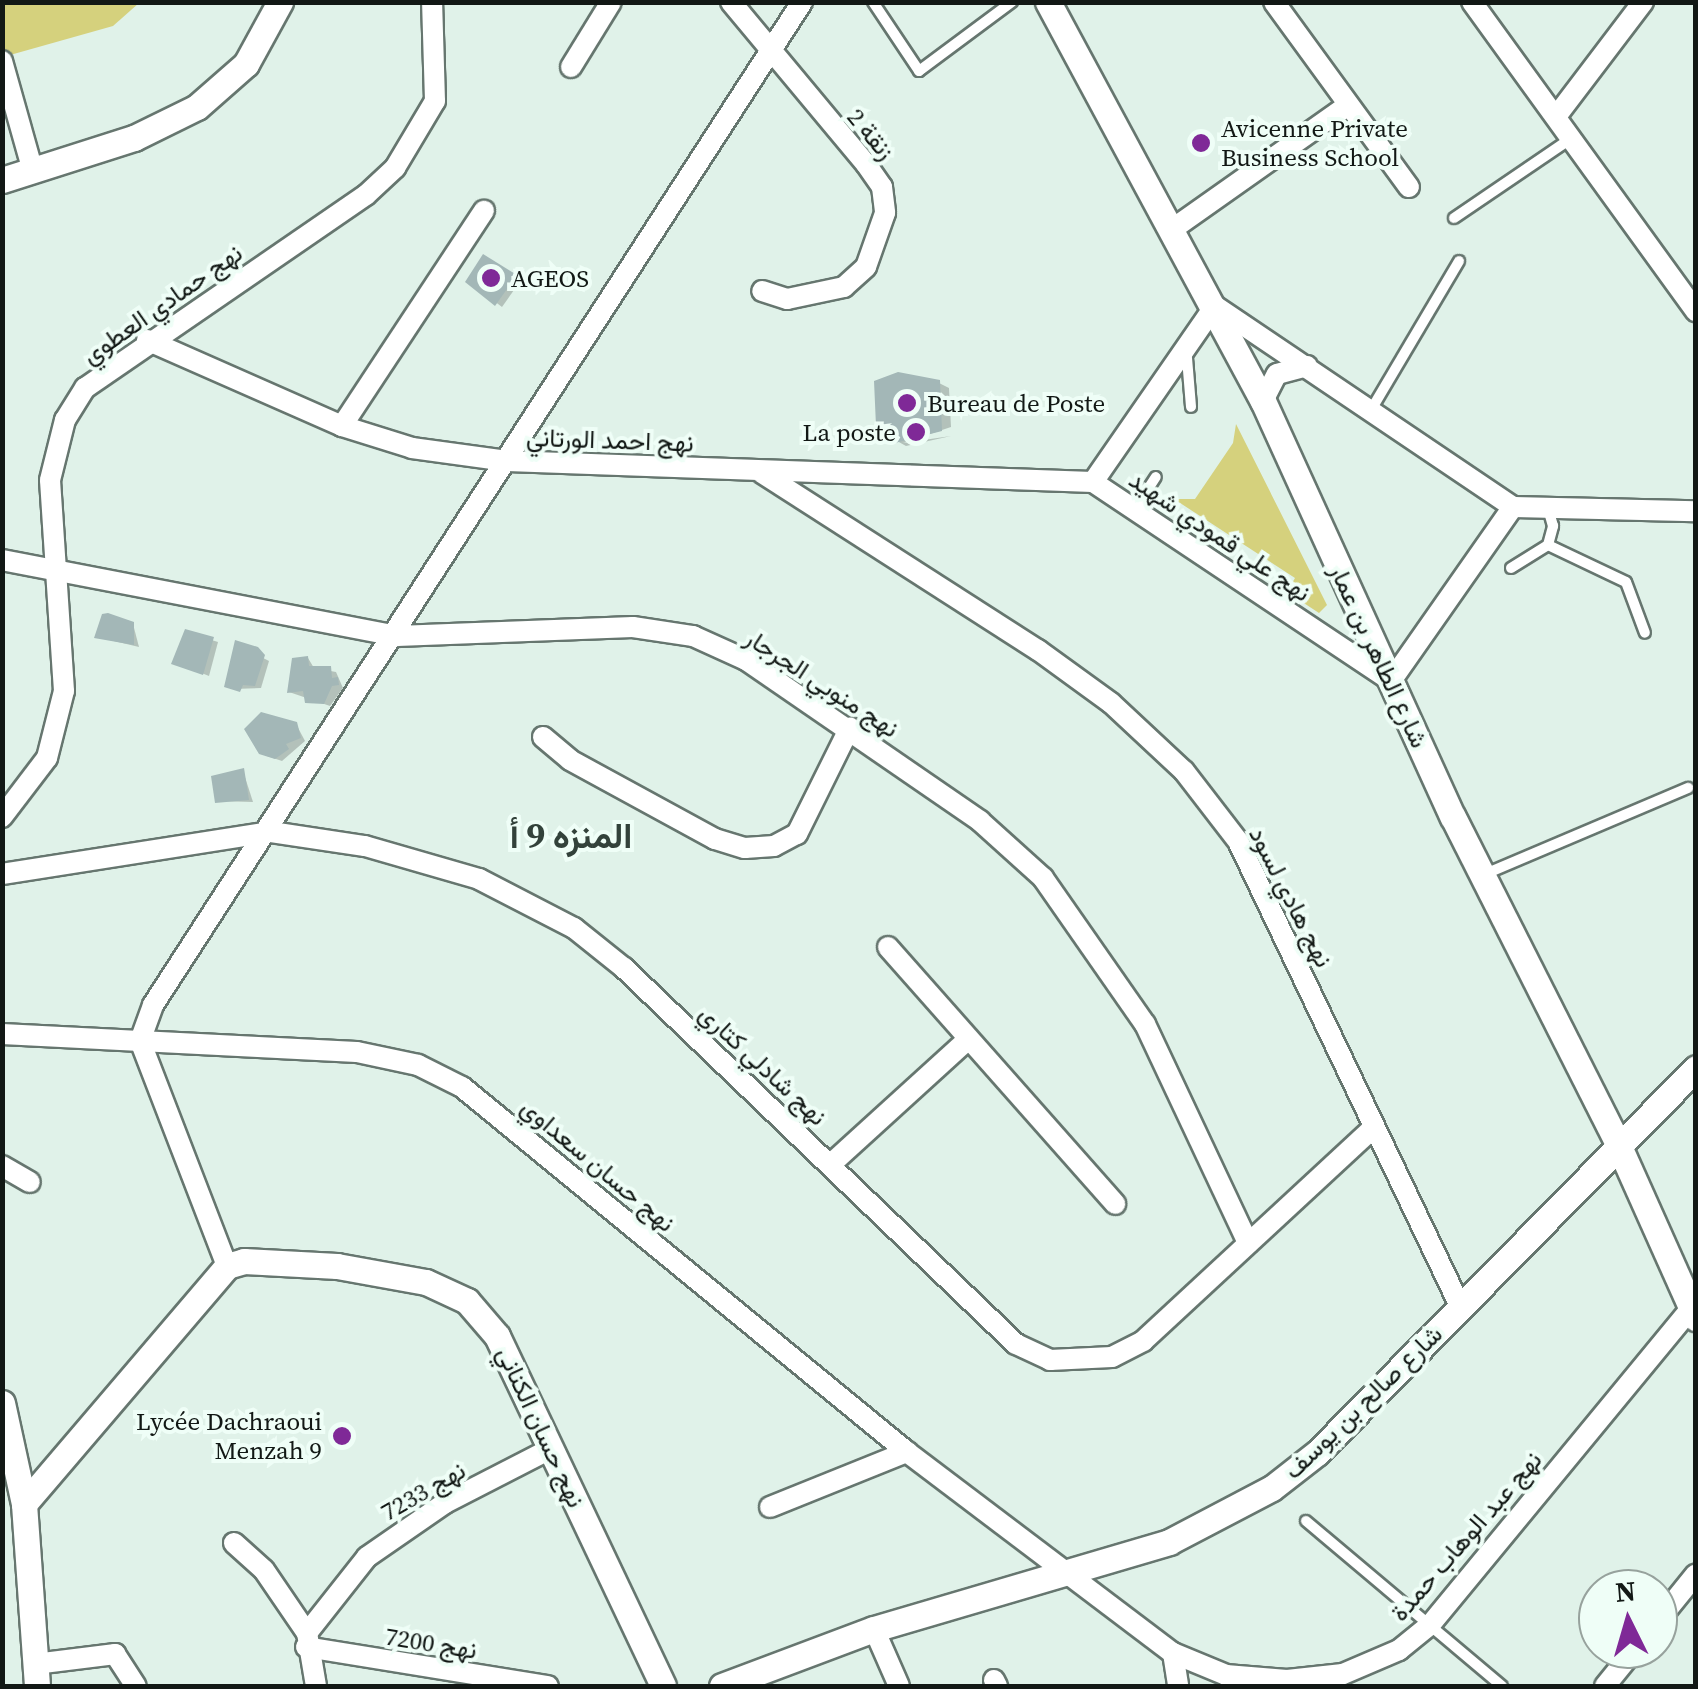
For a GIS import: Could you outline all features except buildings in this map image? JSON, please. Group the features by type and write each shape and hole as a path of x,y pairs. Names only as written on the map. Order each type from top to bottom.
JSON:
{"street":[{"path":"2,180 134,138 197,107 246,64 280,2"},
{"name":"نهج حمادي العطوي","path":"2,818 47,758 58,725 66,652 50,480 65,420 84,388 147,340 366,196 409,152 435,101 432,2"},
{"path":"570,68 611,2"},
{"name":"زنقة 2","path":"730,2 866,164 882,188 885,213 866,267 844,286 787,300 762,291"},
{"path":"24,1504 227,1266 140,1040 153,1006 271,832 802,2"},
{"name":"شارع الطاهر بن عمار","path":"1048,2 1174,228 1263,401 1482,875 1618,1144 1694,1310"},
{"path":"1274,2 1409,187"},
{"path":"1472,2 1574,136 1695,310"},
{"path":"1558,114 1643,2"},
{"path":"2,61 33,170"},
{"path":"1174,228 1347,106"},
{"path":"342,426 484,211"},
{"path":"1092,482 1215,306 1513,507 1696,510"},
{"name":"نهج احمد الورتاني","path":"147,340 342,426 412,448 507,461 1092,482"},
{"path":"1263,401 1277,374 1307,366"},
{"name":"نهج هادي لسود","path":"758,471 1038,650 1111,703 1184,772 1238,841 1461,1308"},
{"name":"نهج علي قمودي شهيد","path":"1092,482 1391,681"},
{"path":"1391,681 1513,507"},
{"name":"نهج منوبي الجرجار","path":"2,560 397,636 633,627 693,636 746,660 850,727 980,821 1044,878 1096,945 1145,1024 1248,1243"},
{"path":"543,737 618,787 715,839 745,848 774,846 797,834 850,727"},
{"name":"نهج شادلي كتاري","path":"2,874 271,832 429,862 479,878 574,928 831,1164 1016,1344 1050,1360 1112,1358 1143,1341 1373,1128"},
{"path":"888,948 966,1041 1115,1204"},
{"name":"نهج حسان سعداوي","path":"2,1034 357,1052 418,1064 462,1088 908,1452 1067,1573"},
{"path":"831,1164 966,1041"},
{"name":"شارع صالح بن يوسف","path":"722,1686 874,1630 1169,1542 1272,1488 1317,1453 1696,1068"},
{"path":"2,1166 30,1182"},
{"name":"نهج حسان الكناني","path":"227,1266 244,1260 337,1266 447,1290 482,1315 498,1336 662,1686"},
{"name":"نهج عبد الوهاب حمدة","path":"1067,1573 1174,1653 1226,1675 1288,1680 1344,1674 1398,1650 1430,1625 1694,1310"},
{"path":"2,1403 24,1504 36,1675 115,1654 136,1686"},
{"name":"نهج 7233","path":"306,1640 336,1592 400,1530 552,1448"},
{"path":"770,1507 908,1452"},
{"path":"234,1543 264,1570 306,1640 316,1686"},
{"path":"1678,1596 1696,1574"},
{"path":"874,1630 899,1686"},
{"name":"نهج 7200","path":"306,1640 480,1681 548,1686"},
{"path":"1174,1653 1178,1686"}],"lane":[{"path":"873,2 920,71 1012,2"},
{"path":"1454,218 1574,136"},
{"path":"1372,410 1459,261"},
{"path":"1190,407 1184,371 1191,342"},
{"path":"1136,508 1156,477"},
{"path":"1510,568 1548,545 1553,526 1547,508"},
{"path":"1548,545 1626,582 1645,633"},
{"path":"1482,875 1688,788"},
{"path":"1306,1521 1502,1686"}],"shaded area":[{"path":"3,3 139,3 113,26 3,57"},
{"path":"1236,424 1327,605 1319,613 1287,592 1295,578 1174,499 1195,499 1233,443"}],"place":[{"name":"Avicenne Private Business School","path":"1201,143"},
{"name":"AGEOS","path":"491,278"},
{"name":"Bureau de Poste","path":"907,403"},
{"name":"La poste","path":"916,432"},
{"name":"Lycée Dachraoui Menzah 9","path":"342,1436"}],"district":[{"name":"المنزه 9 أ","path":"571,836"}]}
